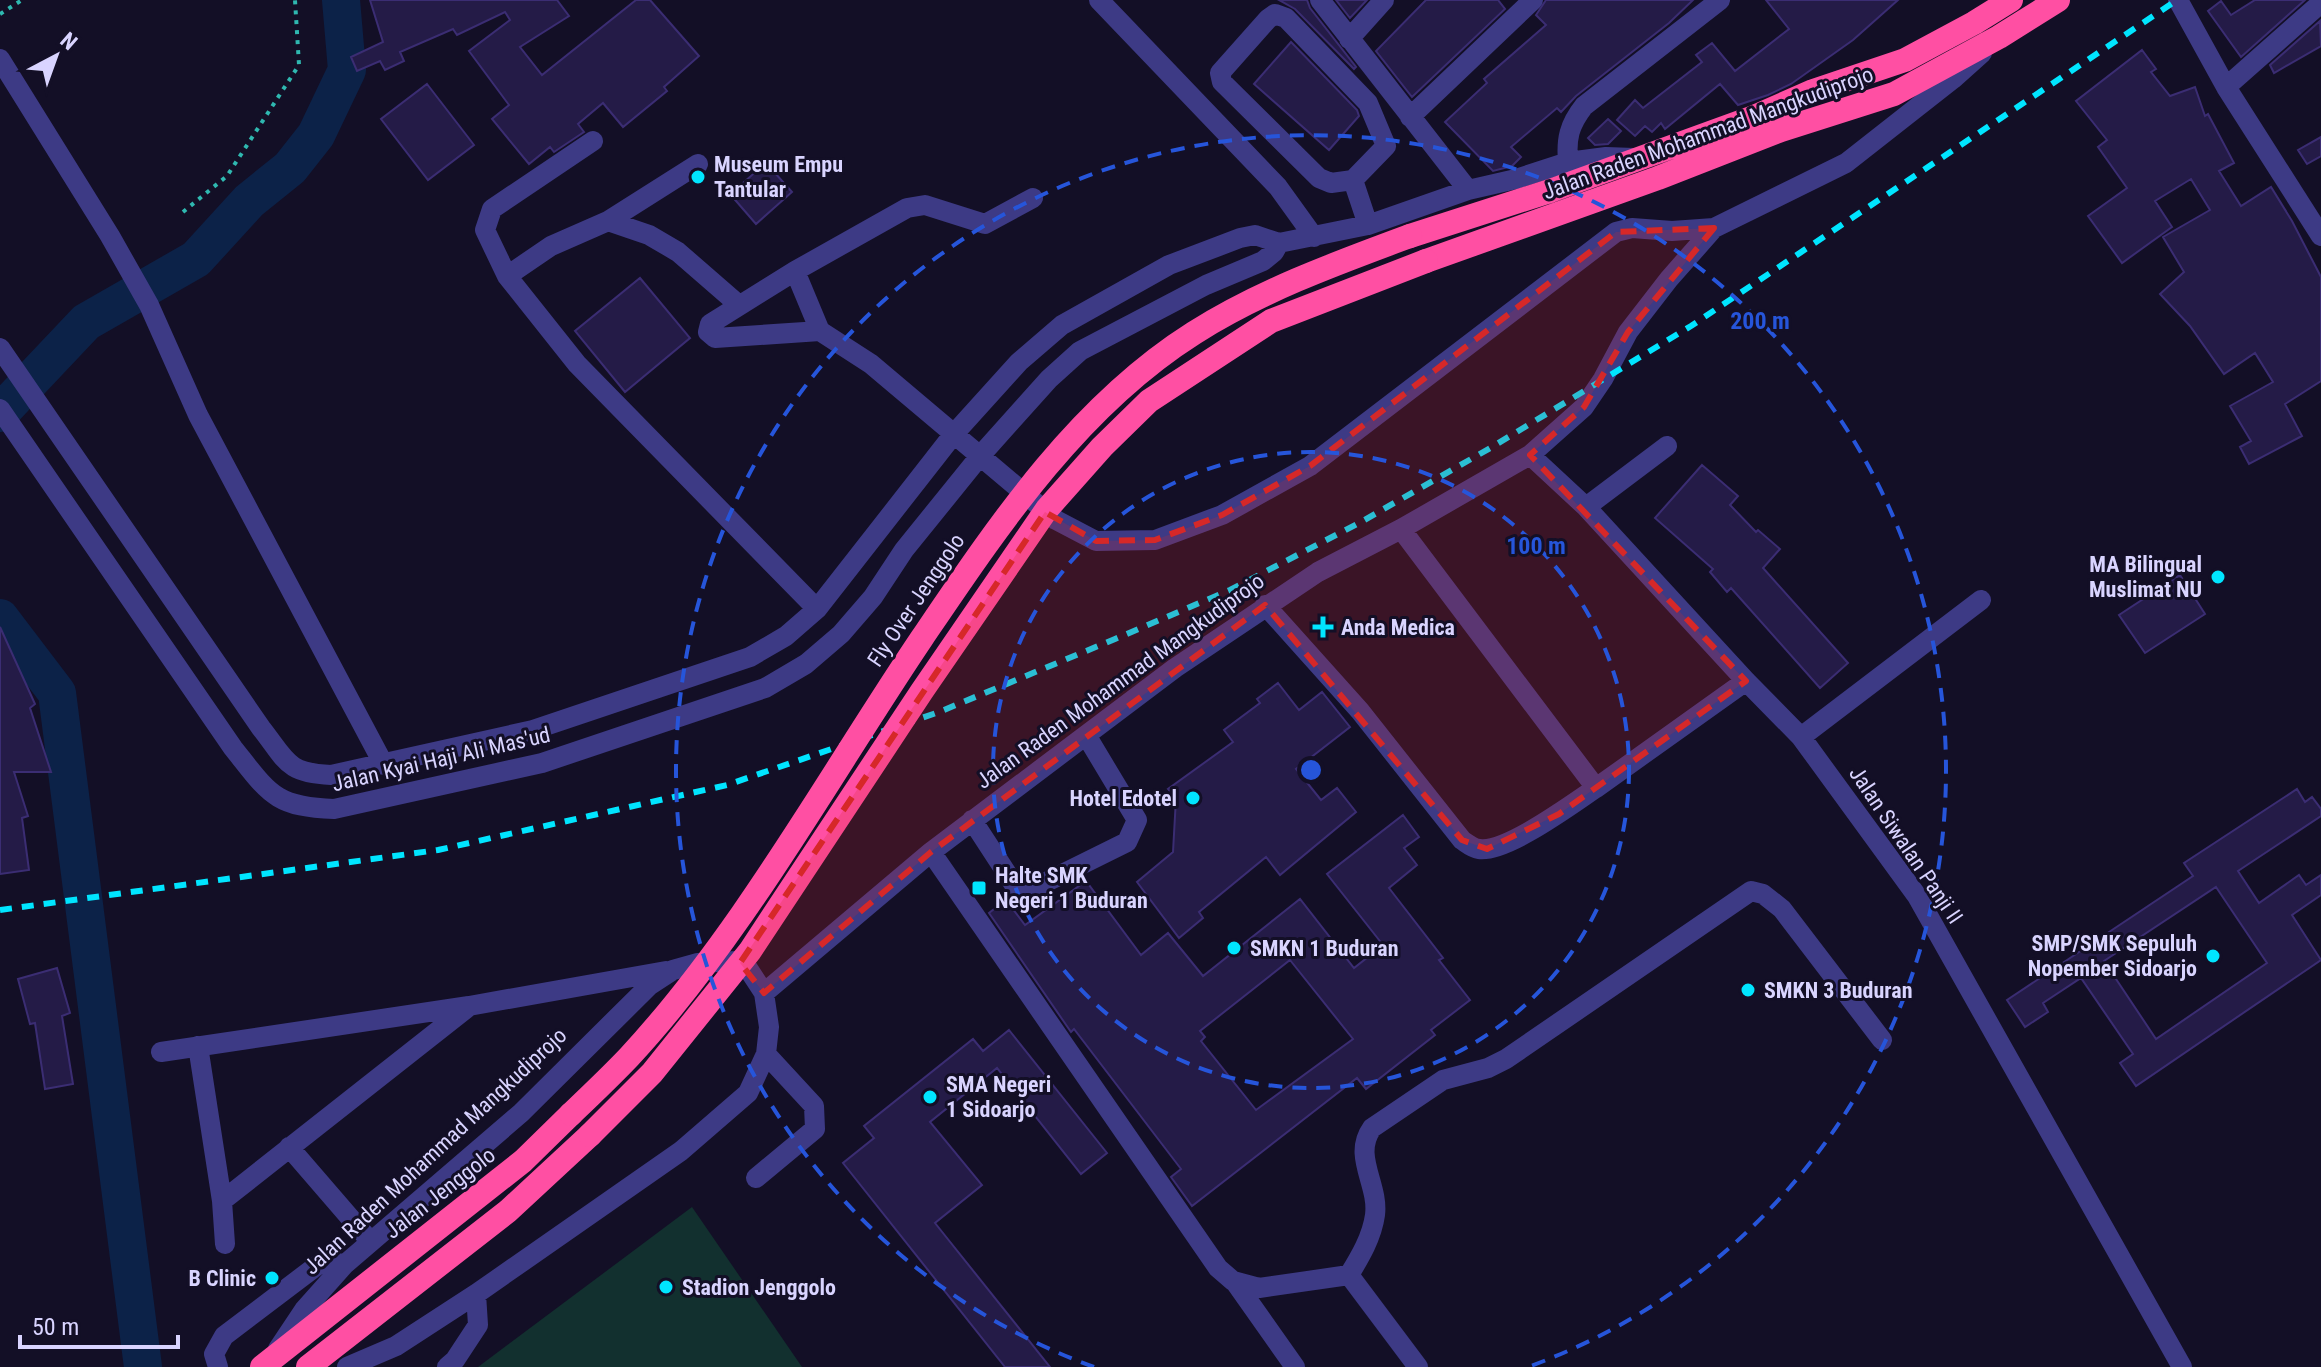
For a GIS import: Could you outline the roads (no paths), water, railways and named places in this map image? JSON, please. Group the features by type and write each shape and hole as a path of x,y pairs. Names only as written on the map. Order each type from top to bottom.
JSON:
{"highway":[{"name":"Jalan Raden Mohammad Mangkudiprojo","path":"1410,236 1550,191 1754,117 1813,91 1905,60 2011,0"},
{"name":"Jalan Raden Mohammad Mangkudiprojo","path":"308,1367 508,1211 652,1073 750,951 1047,509 1102,447 1149,401 1271,321 1781,130 1894,94 1999,37 2058,0"},
{"name":"Fly Over Jenggolo","path":"571,1114 630,1056 710,956 1001,522 1083,426 1138,375 1194,332 1252,301 1410,236"},
{"name":"Jalan Jenggolo","path":"267,1363 523,1161 571,1114"}],"street":[{"path":"1099,0 1278,187 1314,237"},
{"path":"1320,0 1468,190"},
{"path":"1349,39 1384,0"},
{"path":"1410,117 1533,0"},
{"path":"1568,162 1567,137 1584,106 1720,0"},
{"path":"2178,0 2226,87 2321,236"},
{"path":"2226,87 2321,3"},
{"path":"1275,14 1286,18 1368,103 1386,146 1353,180 1331,183 1319,178 1222,82 1220,73 1275,14"},
{"name":"Jalan Raden Mohammad Mangkudiprojo","path":"1638,158 1606,157 1568,162 1468,190 1368,225 1279,243 1255,235 1240,238 1169,265 1062,325 1019,362 953,435 1029,501 1079,534 1096,541 1155,540 1222,515 1310,466 1616,232 1632,228 1672,231 1714,228 1846,163 1953,79 1999,37"},
{"path":"0,59 149,305 198,415 384,765"},
{"path":"593,141 492,209 485,230 507,276 577,364 817,609"},
{"path":"507,276 551,246 608,221 698,164"},
{"path":"1353,180 1368,225"},
{"path":"820,331 715,338 708,332 710,324 739,305 915,204 985,224 1033,198"},
{"path":"608,221 649,235 678,252 739,305"},
{"name":"Jalan Raden Mohammad Mangkudiprojo","path":"267,1363 304,1310 344,1265 521,1113 650,985 673,970 698,963 737,961 747,967 764,993 931,852 1175,668 1318,572 1401,529 1530,455 1584,407 1628,332 1714,228"},
{"name":"Jalan Raden Mohammad Mangkudiprojo","path":"980,456 1049,379 1080,351 1193,292 1263,261 1279,243"},
{"path":"795,271 820,331 871,364 953,435"},
{"name":"Jalan Kyai Haji Ali Mas'ud","path":"0,348 252,716 291,766 309,774 331,775 384,765 533,730 750,657 786,636 817,609 953,435"},
{"name":"Jalan Kyai Haji Ali Mas'ud","path":"4,414 233,748 267,791 285,803 334,809 542,763 765,688 806,664 841,634 873,597 904,550 980,456"},
{"path":"1586,507 1667,446"},
{"name":"Jalan Siwalan Panji II","path":"1530,455 1586,507 1801,737 1917,896 2182,1367"},
{"path":"1401,529 1596,788"},
{"path":"1801,737 1981,600"},
{"path":"1265,605 1360,711 1462,840 1475,849 1487,849 1509,841 1559,814 1746,681"},
{"path":"972,820 1015,886 1028,891 1127,842 1137,820 1086,735"},
{"path":"931,852 1218,1268 1235,1282 1295,1367"},
{"path":"1349,1275 1364,1249 1375,1215 1372,1185 1363,1151 1364,1139 1372,1128 1443,1080 1488,1068 1506,1059 1751,891 1763,894 1782,909 1882,1040"},
{"path":"161,1052 469,1006 673,970"},
{"path":"347,1367 396,1346 476,1294 681,1151 748,1093 766,1054 769,1027 764,993"},
{"path":"222,1201 469,1006"},
{"path":"198,1046 222,1201 225,1244"},
{"path":"756,1178 815,1129 814,1106 766,1054"},
{"path":"289,1147 371,1242"},
{"path":"218,1367 214,1354 224,1336 319,1264 329,1260 344,1265"},
{"path":"1235,1282 1259,1288 1349,1275"},
{"path":"1349,1275 1418,1367"},
{"path":"447,1367 478,1325 476,1294"}],"waterway":[{"path":"0,413 86,322 196,259 249,201 290,168 316,135 347,70 341,0"},
{"path":"0,618 57,693 143,1367"}],"railway":[{"path":"0,910 438,850 727,785 939,712 1115,639 1230,590 1361,522 1492,447 1691,326 2177,0"}],"place":[{"name":"Museum Empu Tantular","path":"698,177"},
{"name":"MA Bilingual Muslimat NU","path":"2218,577"},
{"name":"Anda Medica","path":"1323,627"},
{"name":"Hotel Edotel","path":"1193,798"},
{"name":"Halte SMK Negeri 1 Buduran","path":"979,888"},
{"name":"SMKN 1 Buduran","path":"1234,948"},
{"name":"SMP/SMK Sepuluh Nopember Sidoarjo","path":"2213,956"},
{"name":"SMKN 3 Buduran","path":"1748,990"},
{"name":"SMA Negeri 1 Sidoarjo","path":"930,1097"},
{"name":"B Clinic","path":"272,1278"},
{"name":"Stadion Jenggolo","path":"666,1287"}]}
